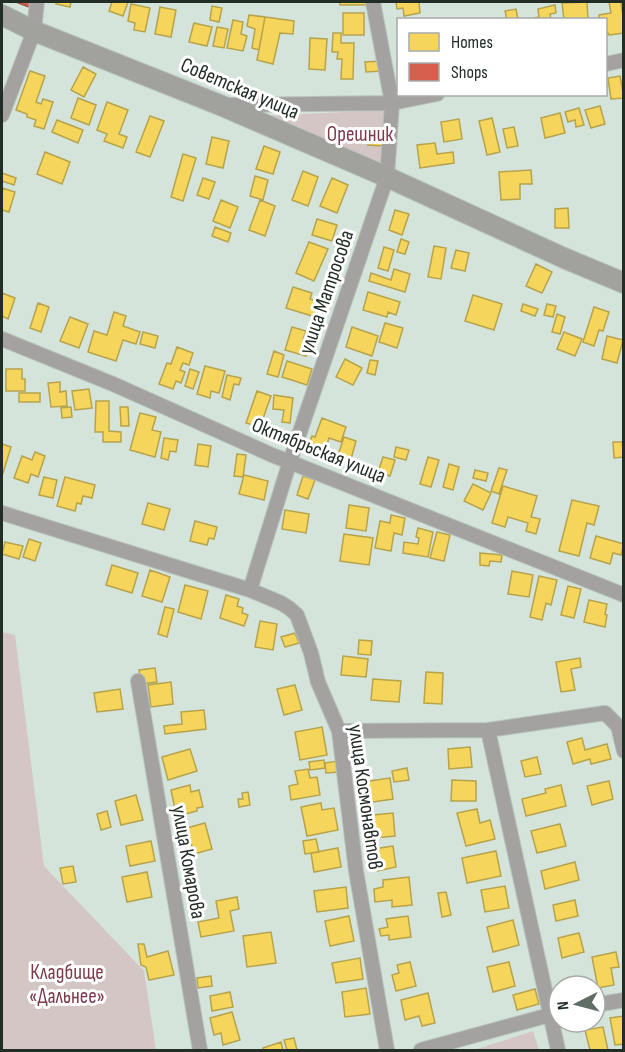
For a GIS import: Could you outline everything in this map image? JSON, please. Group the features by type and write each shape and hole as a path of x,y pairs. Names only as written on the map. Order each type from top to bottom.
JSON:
{"street":[{"path":"2,115 34,31 37,2"},
{"name":"улица Матросова","path":"250,590 290,461 387,177 392,103 374,2"},
{"name":"Советская улица","path":"2,15 34,31 220,105 624,283"},
{"path":"607,64 624,60"},
{"path":"220,105 392,103 427,96"},
{"name":"Октябрьская улица","path":"2,339 113,384 272,455 624,595"},
{"name":"улица Космонавтов","path":"2,513 250,590 281,603 297,615 311,653 318,682 339,731 356,871 387,1050"},
{"name":"улица Комарова","path":"138,681 200,1050"},
{"path":"339,731 488,730 605,713 618,726 624,751"},
{"path":"488,730 547,979"},
{"path":"607,1003 624,1000"},
{"path":"421,1050 547,1015"},
{"path":"557,1034 558,1050"}],"green space":[{"name":"Орешник","path":"387,110 382,168 262,116"},
{"name":"Кладбище «Дальнее»","path":"2,632 15,635 44,866 144,971 156,1050 2,1050"},
{"path":"533,1031 539,1050 474,1050"}],"building: Homes":[{"path":"56,2 71,2 70,7 56,4"},
{"path":"112,2 128,2 123,16 109,11"},
{"path":"340,2 366,2 366,5 340,5"},
{"path":"396,2 419,2 420,13 404,16 403,8 397,9"},
{"path":"587,2 588,18 564,18 562,3"},
{"path":"609,2 621,2 622,11 624,11 624,33 609,35 607,33 607,18 599,18 599,15 611,13"},
{"path":"131,4 150,8 145,32 134,30 135,23 128,21"},
{"path":"555,5 556,13 550,14 551,18 534,18 539,17 538,9"},
{"path":"212,6 222,8 219,22 210,20"},
{"path":"160,7 176,10 171,37 155,34"},
{"path":"516,9 518,18 507,18 505,11"},
{"path":"343,13 364,13 364,35 343,35"},
{"path":"249,15 265,17 259,50 252,48 255,29 247,26"},
{"path":"265,17 294,21 293,34 280,33 273,64 257,60"},
{"path":"233,20 243,22 241,34 247,36 243,51 227,48"},
{"path":"194,23 212,27 207,46 189,42"},
{"path":"217,27 228,29 224,48 213,46"},
{"path":"333,33 341,33 341,43 354,43 353,79 341,79 342,59 337,59 338,52 332,52"},
{"path":"310,38 327,39 325,70 309,69"},
{"path":"382,61 382,71 366,72 365,62"},
{"path":"83,67 96,74 84,97 71,90"},
{"path":"30,71 45,76 36,102 41,104 43,99 53,102 44,129 34,126 36,120 16,110"},
{"path":"620,76 624,98 611,99 608,78"},
{"path":"78,98 96,105 89,125 71,118"},
{"path":"107,102 128,110 119,134 127,137 123,148 104,141 107,134 97,130"},
{"path":"600,106 605,124 591,128 585,110"},
{"path":"579,108 584,125 576,127 575,120 568,122 565,112"},
{"path":"560,113 565,133 545,138 541,118"},
{"path":"150,116 164,121 150,157 136,152"},
{"path":"492,118 500,152 487,155 479,121"},
{"path":"459,119 462,139 444,142 441,122"},
{"path":"57,120 83,130 78,143 52,132"},
{"path":"514,127 518,146 507,148 503,129"},
{"path":"369,130 383,131 382,146 368,145"},
{"path":"212,137 229,141 223,168 206,164"},
{"path":"435,143 437,154 453,152 454,163 420,168 417,145"},
{"path":"264,146 280,152 273,174 256,169"},
{"path":"45,152 70,162 62,184 37,174"},
{"path":"183,154 196,158 183,201 171,197"},
{"path":"531,170 532,184 520,184 520,199 501,200 499,172"},
{"path":"303,171 318,177 308,206 292,200"},
{"path":"2,173 16,178 14,185 2,181"},
{"path":"255,176 268,180 263,200 250,196"},
{"path":"203,178 215,182 209,199 197,195"},
{"path":"332,178 348,185 337,213 320,206"},
{"path":"2,188 15,192 9,212 2,210"},
{"path":"221,200 238,207 230,228 213,221"},
{"path":"260,200 275,206 265,236 249,230"},
{"path":"568,208 569,228 555,228 555,209"},
{"path":"395,210 409,214 402,235 389,230"},
{"path":"317,219 337,225 332,241 312,235"},
{"path":"215,227 231,233 228,242 212,236"},
{"path":"401,239 409,242 405,254 397,252"},
{"path":"309,242 328,249 314,281 296,273"},
{"path":"434,246 446,248 441,279 428,277"},
{"path":"384,247 394,250 388,271 378,268"},
{"path":"456,250 469,253 465,271 451,268"},
{"path":"536,264 552,272 542,293 526,286"},
{"path":"394,269 410,274 405,292 369,281 371,273 391,280"},
{"path":"293,287 312,293 310,299 320,302 315,317 286,308"},
{"path":"368,292 400,302 396,315 388,312 387,317 363,310"},
{"path":"2,293 15,298 8,319 2,316"},
{"path":"473,295 502,304 494,330 465,321"},
{"path":"38,303 49,307 41,332 30,328"},
{"path":"523,304 538,309 535,316 521,311"},
{"path":"547,304 556,306 553,317 544,315"},
{"path":"594,307 609,312 603,331 599,330 594,346 583,342"},
{"path":"114,312 126,316 123,326 140,332 136,344 123,340 116,361 88,352 94,331 107,335"},
{"path":"557,314 565,317 560,334 552,332"},
{"path":"70,317 88,324 79,348 60,341"},
{"path":"385,323 403,328 397,348 379,342"},
{"path":"292,327 306,331 303,340 310,342 306,356 285,350"},
{"path":"352,327 378,336 372,356 346,347"},
{"path":"143,332 158,336 155,348 140,344"},
{"path":"564,332 582,339 575,356 557,349"},
{"path":"607,336 623,340 617,363 602,359"},
{"path":"177,347 193,353 189,365 183,363 180,370 185,372 181,383 176,381 173,389 159,384 167,363 171,364"},
{"path":"274,351 284,355 278,377 267,374"},
{"path":"345,359 362,368 353,385 336,377"},
{"path":"370,360 378,361 375,375 367,373"},
{"path":"287,361 312,369 307,385 282,377"},
{"path":"205,366 225,371 219,393 211,391 210,398 197,394"},
{"path":"6,369 22,369 25,391 6,391"},
{"path":"190,369 199,372 193,389 185,386"},
{"path":"227,375 241,378 239,385 234,384 230,400 222,397"},
{"path":"60,382 60,392 66,391 67,406 51,407 48,383"},
{"path":"89,389 92,408 75,410 72,391"},
{"path":"257,391 271,396 260,427 246,423"},
{"path":"19,393 40,393 40,402 19,402"},
{"path":"274,395 293,398 290,423 282,422 284,410 273,409"},
{"path":"96,401 109,401 109,431 121,432 121,442 103,442 103,432 95,432"},
{"path":"71,407 72,417 62,418 61,408"},
{"path":"120,407 128,407 129,426 121,426"},
{"path":"140,413 156,417 152,430 161,432 155,457 130,450"},
{"path":"322,418 346,427 341,442 329,438 325,451 319,448 317,453 307,450"},
{"path":"344,437 356,441 351,459 338,455"},
{"path":"164,438 178,440 176,452 170,451 168,460 161,458"},
{"path":"613,442 622,442 624,457 614,458"},
{"path":"2,444 11,447 3,473 2,472"},
{"path":"198,444 211,446 208,467 195,465"},
{"path":"396,447 409,450 406,460 394,457"},
{"path":"35,452 45,456 38,477 31,474 28,483 14,478 22,456 32,460"},
{"path":"237,454 246,455 243,477 234,476"},
{"path":"383,457 395,460 390,476 378,472"},
{"path":"428,457 439,460 431,487 420,484"},
{"path":"449,464 459,467 453,490 443,487"},
{"path":"499,468 507,470 499,494 491,491"},
{"path":"475,470 488,473 486,481 473,478"},
{"path":"244,475 268,481 264,500 239,494"},
{"path":"303,476 315,480 308,499 297,495"},
{"path":"44,477 57,480 53,498 39,495"},
{"path":"65,477 95,485 92,498 83,496 81,504 77,503 75,511 57,506"},
{"path":"473,484 491,493 483,510 464,501"},
{"path":"503,486 537,496 531,517 540,519 536,534 526,531 528,523 508,517 505,527 492,523"},
{"path":"572,500 599,506 594,525 587,523 579,556 559,551"},
{"path":"148,503 170,509 164,530 142,524"},
{"path":"349,505 369,508 366,531 346,528"},
{"path":"285,510 309,514 306,533 282,529"},
{"path":"391,515 405,518 402,535 394,533 391,551 375,548 380,521 390,523"},
{"path":"195,521 217,527 214,539 209,538 207,545 190,541"},
{"path":"418,528 433,532 428,557 403,553 404,542 418,544 419,538 416,537"},
{"path":"437,532 450,535 444,561 430,558"},
{"path":"344,534 373,538 369,565 340,561"},
{"path":"596,536 624,544 621,555 613,553 610,564 590,558"},
{"path":"29,539 41,543 35,561 23,557"},
{"path":"5,542 23,546 19,559 2,554"},
{"path":"480,553 502,555 501,562 490,561 489,566 480,565"},
{"path":"112,565 138,573 132,593 106,585"},
{"path":"150,570 170,577 162,602 142,596"},
{"path":"512,571 533,575 529,597 508,594"},
{"path":"539,576 557,580 551,605 546,603 542,620 530,617"},
{"path":"185,585 208,591 201,619 178,612"},
{"path":"568,586 581,589 574,618 561,615"},
{"path":"226,595 239,599 237,606 243,608 242,613 248,615 244,626 220,618"},
{"path":"589,600 607,604 605,627 584,622"},
{"path":"165,607 174,609 167,637 158,634"},
{"path":"260,621 277,624 273,650 255,647"},
{"path":"295,633 299,643 285,647 281,637"},
{"path":"359,640 372,641 371,655 358,654"},
{"path":"343,656 368,659 366,677 341,675"},
{"path":"580,658 581,667 571,669 575,690 561,692 556,662"},
{"path":"155,668 157,682 141,684 139,670"},
{"path":"426,672 443,673 442,704 424,703"},
{"path":"373,679 401,681 399,702 371,700"},
{"path":"171,682 173,704 151,707 148,685"},
{"path":"295,685 302,710 284,715 277,689"},
{"path":"120,689 123,709 97,712 94,693"},
{"path":"204,710 206,729 165,734 164,726 182,724 181,712"},
{"path":"322,727 327,755 300,760 295,732"},
{"path":"582,738 585,750 607,744 611,759 591,764 590,759 573,764 567,742"},
{"path":"470,747 472,767 449,769 448,749"},
{"path":"190,749 197,771 168,780 162,757"},
{"path":"537,757 541,774 525,777 521,761"},
{"path":"324,760 325,768 310,770 309,762"},
{"path":"337,761 339,772 326,773 325,763"},
{"path":"407,768 409,780 394,782 392,771"},
{"path":"308,769 310,778 317,777 320,795 291,800 289,786 298,784 295,771"},
{"path":"390,778 393,799 366,803 363,782"},
{"path":"452,780 476,781 476,801 451,801"},
{"path":"609,781 613,799 592,805 587,786"},
{"path":"190,785 191,792 199,790 203,807 185,814 184,811 179,812 175,809 171,790"},
{"path":"561,785 566,806 526,816 522,799 546,793 545,789"},
{"path":"248,792 250,805 239,807 238,799 243,799 242,793"},
{"path":"136,795 143,820 121,825 115,801"},
{"path":"321,803 322,810 334,808 338,830 307,836 301,807"},
{"path":"477,809 480,823 490,820 495,839 466,846 457,813"},
{"path":"107,811 111,827 101,830 97,814"},
{"path":"393,813 395,836 375,838 373,815"},
{"path":"205,823 212,849 194,854 190,839 186,840 183,829"},
{"path":"560,824 566,846 537,853 531,831"},
{"path":"316,839 319,852 305,854 303,841"},
{"path":"151,841 155,861 130,866 126,846"},
{"path":"393,846 396,867 377,871 373,849"},
{"path":"338,848 341,867 314,872 311,853"},
{"path":"496,851 501,876 467,883 462,858"},
{"path":"575,862 579,880 545,889 541,871"},
{"path":"73,866 76,882 63,884 60,868"},
{"path":"147,872 152,897 127,902 122,877"},
{"path":"409,877 412,905 392,907 392,900 375,902 374,889 383,887 383,880"},
{"path":"505,886 509,908 485,912 481,890"},
{"path":"346,887 348,908 317,912 314,891"},
{"path":"446,892 451,915 442,917 438,893"},
{"path":"237,897 239,909 230,911 234,931 201,937 198,922 219,918 216,901"},
{"path":"575,900 578,916 556,921 553,905"},
{"path":"349,916 354,941 330,946 325,921"},
{"path":"408,916 411,937 389,940 389,935 381,936 379,929 388,927 386,919"},
{"path":"513,920 519,945 493,952 487,927"},
{"path":"271,932 276,963 247,967 243,936"},
{"path":"579,933 584,952 562,958 558,938"},
{"path":"138,944 144,944 147,957 168,951 174,975 149,980 146,967 141,965"},
{"path":"616,952 619,967 611,968 614,985 607,986 607,974 595,974 592,957"},
{"path":"360,958 363,979 336,983 332,963"},
{"path":"410,962 416,986 396,991 392,975 399,973 397,965"},
{"path":"509,962 515,986 493,992 487,967"},
{"path":"211,976 212,986 198,988 197,978"},
{"path":"366,988 370,1014 345,1017 342,992"},
{"path":"535,989 539,1004 517,1010 513,995"},
{"path":"230,992 233,1007 212,1011 210,996"},
{"path":"428,993 435,1023 422,1026 419,1016 405,1020 401,1000"},
{"path":"232,1012 240,1040 223,1045 221,1033 214,1035 210,1018"},
{"path":"624,1016 624,1044 615,1045 610,1018"},
{"path":"586,1034 605,1034 608,1050 590,1050"},
{"path":"294,1038 297,1050 287,1050 284,1040"},
{"path":"281,1042 283,1050 264,1050 263,1048"}],"building: Shops":[{"path":"16,2 34,2 34,9"}]}
